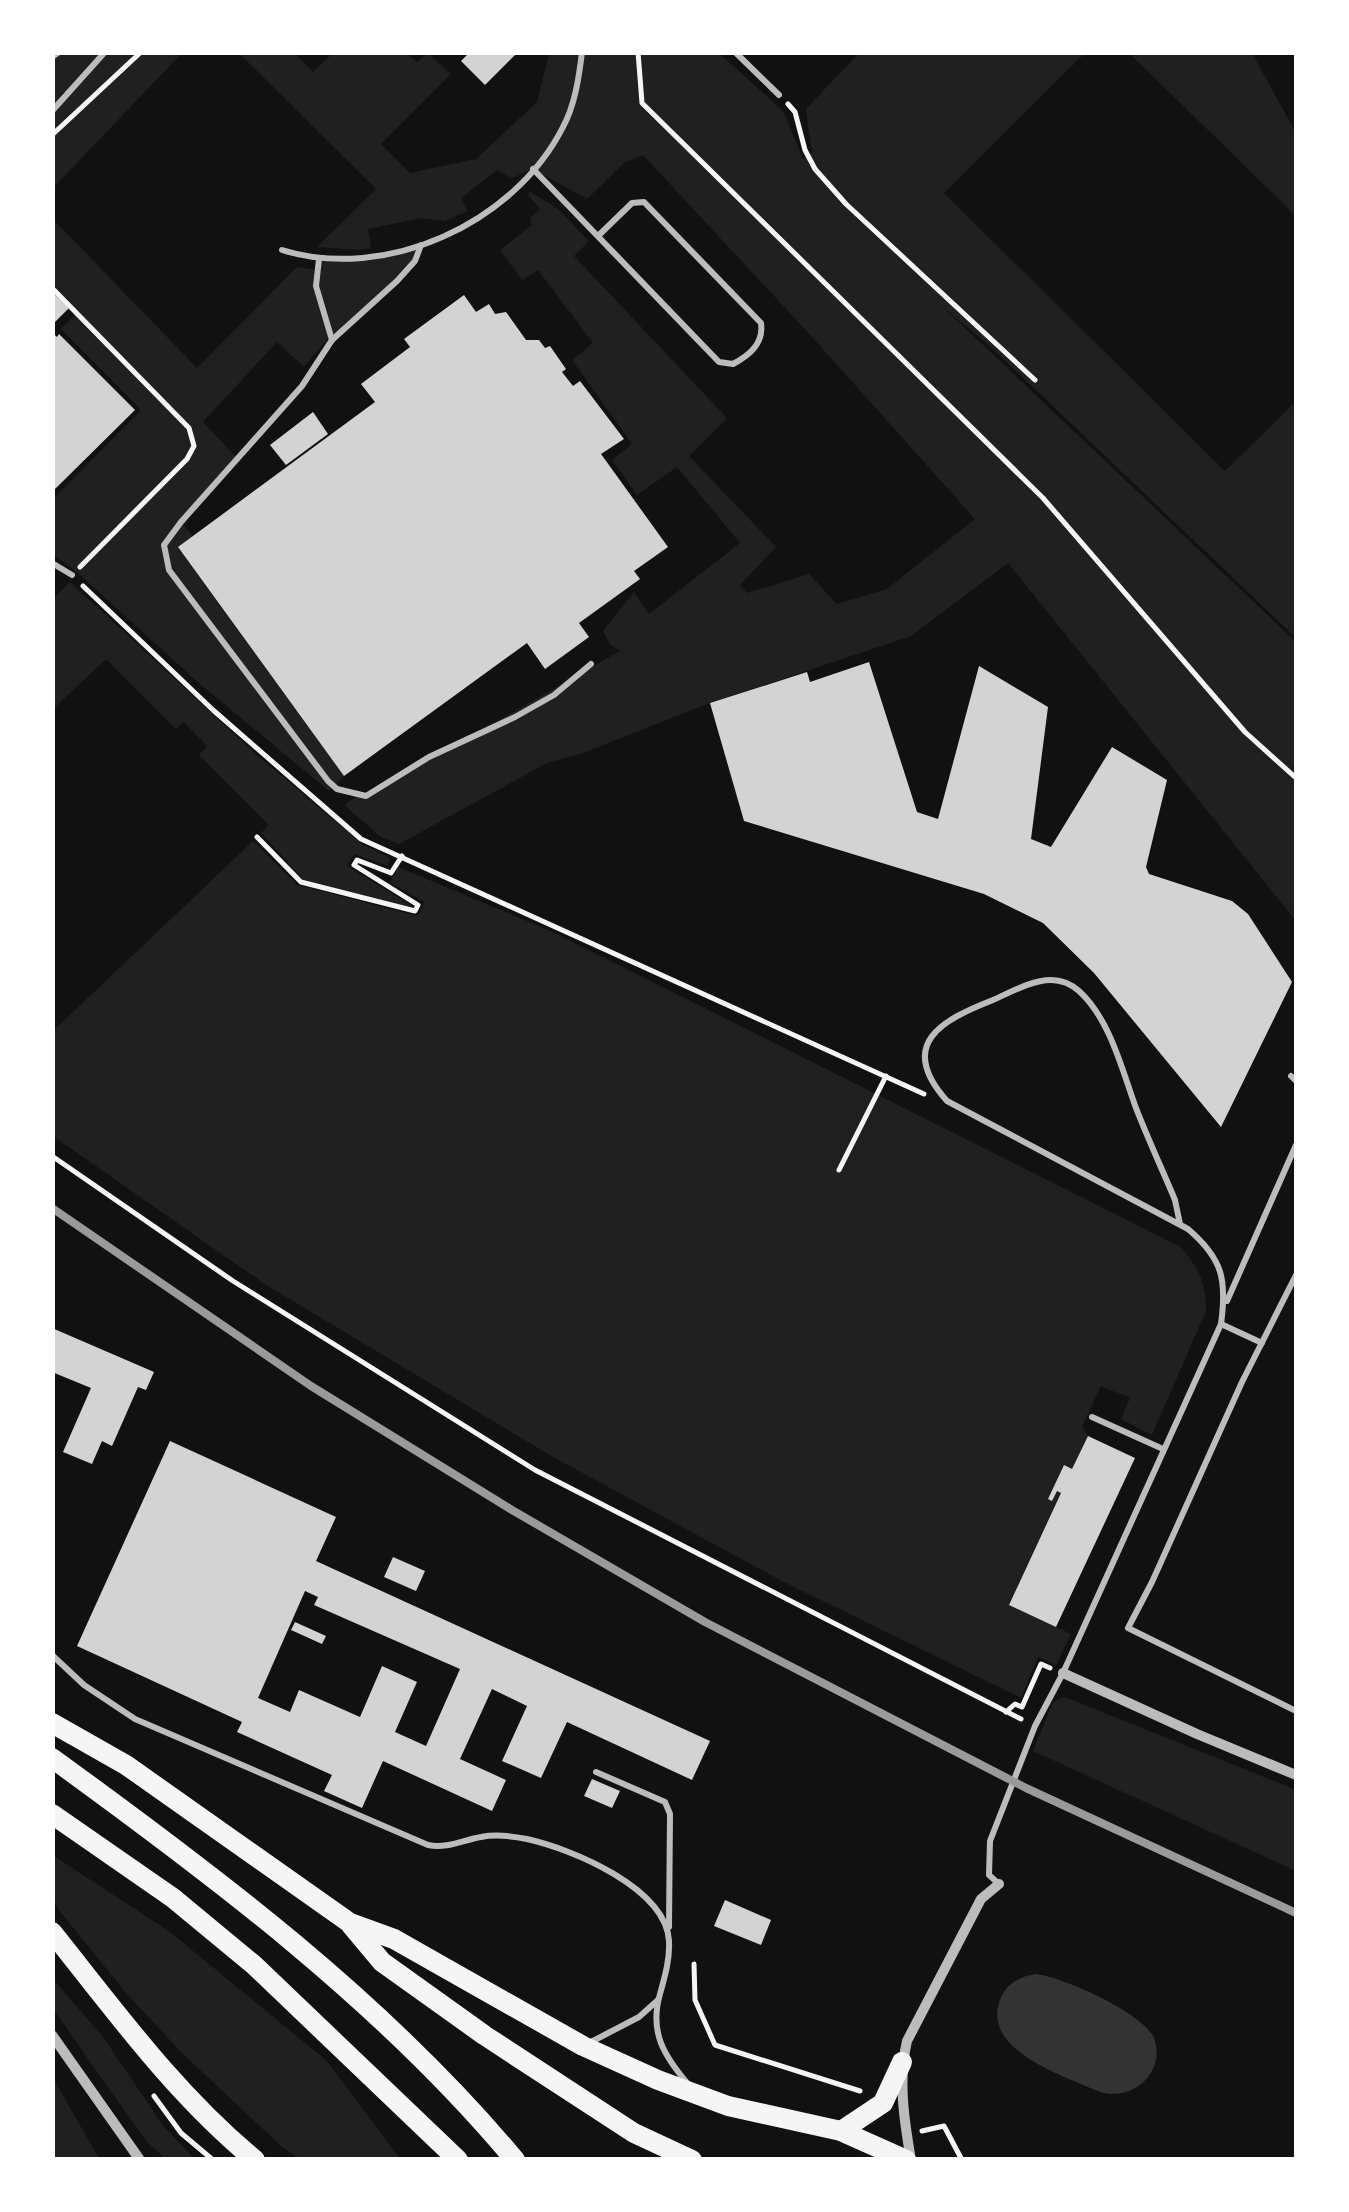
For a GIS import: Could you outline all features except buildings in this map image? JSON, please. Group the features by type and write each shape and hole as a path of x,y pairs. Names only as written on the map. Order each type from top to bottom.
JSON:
{"highway":[{"path":"52,1723 126,1764 350,1923 394,1940 583,2046 696,2094 760,2114 841,2131 908,2160"},
{"path":"52,1758 188,1859 346,1988 444,2083 514,2160"},
{"path":"52,1814 173,1898 254,1965 458,2160"},
{"path":"350,1923 382,1962 484,2036 634,2134 692,2160"},
{"path":"52,1932 163,2072 223,2133 256,2160"},
{"path":"841,2131 884,2103 902,2062"}],"street":[{"path":"1063,1673 1296,1775"},
{"path":"908,2160 902,2062 907,2041 981,1898 999,1884"},
{"path":"52,2035 140,2160"}],"lane":[{"path":"52,57 59,52"},
{"path":"52,111 105,52"},
{"path":"282,250 319,259 362,259 422,245 468,226 508,195 533,169 563,127 582,52"},
{"path":"735,52 779,94"},
{"path":"533,169 719,362 733,364 756,347 762,336 762,323 644,202 632,203 598,236"},
{"path":"422,245 398,282 332,340 302,386 164,545 169,570 337,790 366,796 429,757 515,718 554,695 592,664"},
{"path":"319,259 316,286 332,340"},
{"path":"52,562 72,575"},
{"path":"999,1884 990,1875 990,1841 1035,1726 1063,1673 1220,1324 1225,1288 1222,1273 1202,1240 1180,1224 947,1101 930,1078 927,1048 937,1028 962,1012 1033,984 1046,980 1068,984 1088,1001 1106,1033 1175,1200 1180,1224"},
{"path":"1222,1312 1296,1145"},
{"path":"1296,1275 1128,1628 1296,1711"},
{"path":"1220,1324 1262,1343"},
{"path":"1092,1416 1164,1448"},
{"path":"52,1654 84,1685 135,1719 428,1845 444,1847 481,1837 506,1836 538,1842 577,1857 637,1889 660,1911 669,1938"},
{"path":"596,1772 660,1799 668,1807 668,1967 658,2000 658,2036 664,2054 696,2094"},
{"path":"583,2046 627,2024 658,2000"}],"path":[{"path":"52,135 141,52"},
{"path":"638,52 642,103 1043,498 1245,732 1296,778"},
{"path":"779,94 796,112 814,169 846,204 1035,380"},
{"path":"52,288 169,405 189,428 194,446 187,460 72,575 213,710 361,838 958,1109"},
{"path":"257,837 301,882 415,911 418,904 354,866 357,860 391,873 402,856"},
{"path":"839,1170 886,1076"},
{"path":"52,1156 232,1281 535,1470 1006,1712 1016,1704 1022,1708 1041,1664 1063,1673"},
{"path":"694,1964 695,2000 715,2045 863,2092 884,2103"},
{"path":"907,2134 944,2126 962,2160"}],"shaded area":[{"path":"53,53 182,53 53,188"},
{"path":"239,53 294,53 313,72 333,53 406,53 417,62 428,53 451,74 381,144 410,173 476,159 537,102 549,53 719,53 783,111 803,158 812,153 806,109 859,53 1085,53 944,193 1225,471 1296,401 1296,638 996,352 941,305 1296,642 1296,921 1008,563 911,636 547,763 399,844 381,837 344,805 620,651 610,644 603,631 634,592 649,614 740,543 677,467 637,495 612,460 632,444 572,360 593,343 538,270 522,280 500,250 532,225 530,218 540,209 528,195 530,192 557,208 589,241 574,256 727,418 689,456 776,547 740,585 747,593 809,574 837,604 887,589 975,519 643,155 624,163 587,199 533,169 512,178 497,170 461,198 468,211 445,221 421,218 368,229 371,248 317,247 376,189"},
{"path":"1129,53 1252,53 1296,133 1296,216"},
{"path":"52,218 197,368 297,267 315,270 319,259 362,259 421,245 415,261 332,340 330,336 304,367 277,342 203,422 237,458 181,522 193,536 178,548 344,776 329,791 53,554 53,499 141,410 61,329 77,313 53,288"},
{"path":"70,582 257,755 362,844 390,858 388,866 354,854 347,866 411,905 410,910 303,879 261,833 269,825 199,755 207,746 184,722 176,729 106,659 53,709 53,599"},
{"path":"253,841 297,885 418,916 425,902 390,883 398,867 551,931 1181,1247 1200,1277 1206,1311 1152,1435 1121,1419 1130,1398 1101,1386 1082,1426 1088,1436 1072,1469 1063,1466 1048,1499 1052,1501 1057,1491 1061,1493 1009,1604 1071,1634 1056,1665 1038,1657 1021,1698 782,1581 553,1457 266,1285 53,1136 53,1031"},
{"path":"1065,1697 1296,1790 1296,1871 1033,1751 1053,1702"},
{"path":"54,1856 170,1932 327,2061 400,2159 300,2159 281,2146 183,2054 127,1994 58,1909 53,1897"},
{"path":"1035,1974 1100,1997 1147,2028 1157,2051 1150,2074 1142,2083 1132,2090 1108,2094 1045,2068 1013,2046 1002,2033 997,2017 1000,2000 1014,1982"},
{"path":"52,1978 103,2037 164,2127 195,2159 166,2159 146,2141 53,2009"},
{"path":"53,2078 98,2157 100,2159 53,2159"}],"railway":[{"path":"52,1208 311,1386 512,1510 705,1622 1026,1788 1296,1913"}]}
